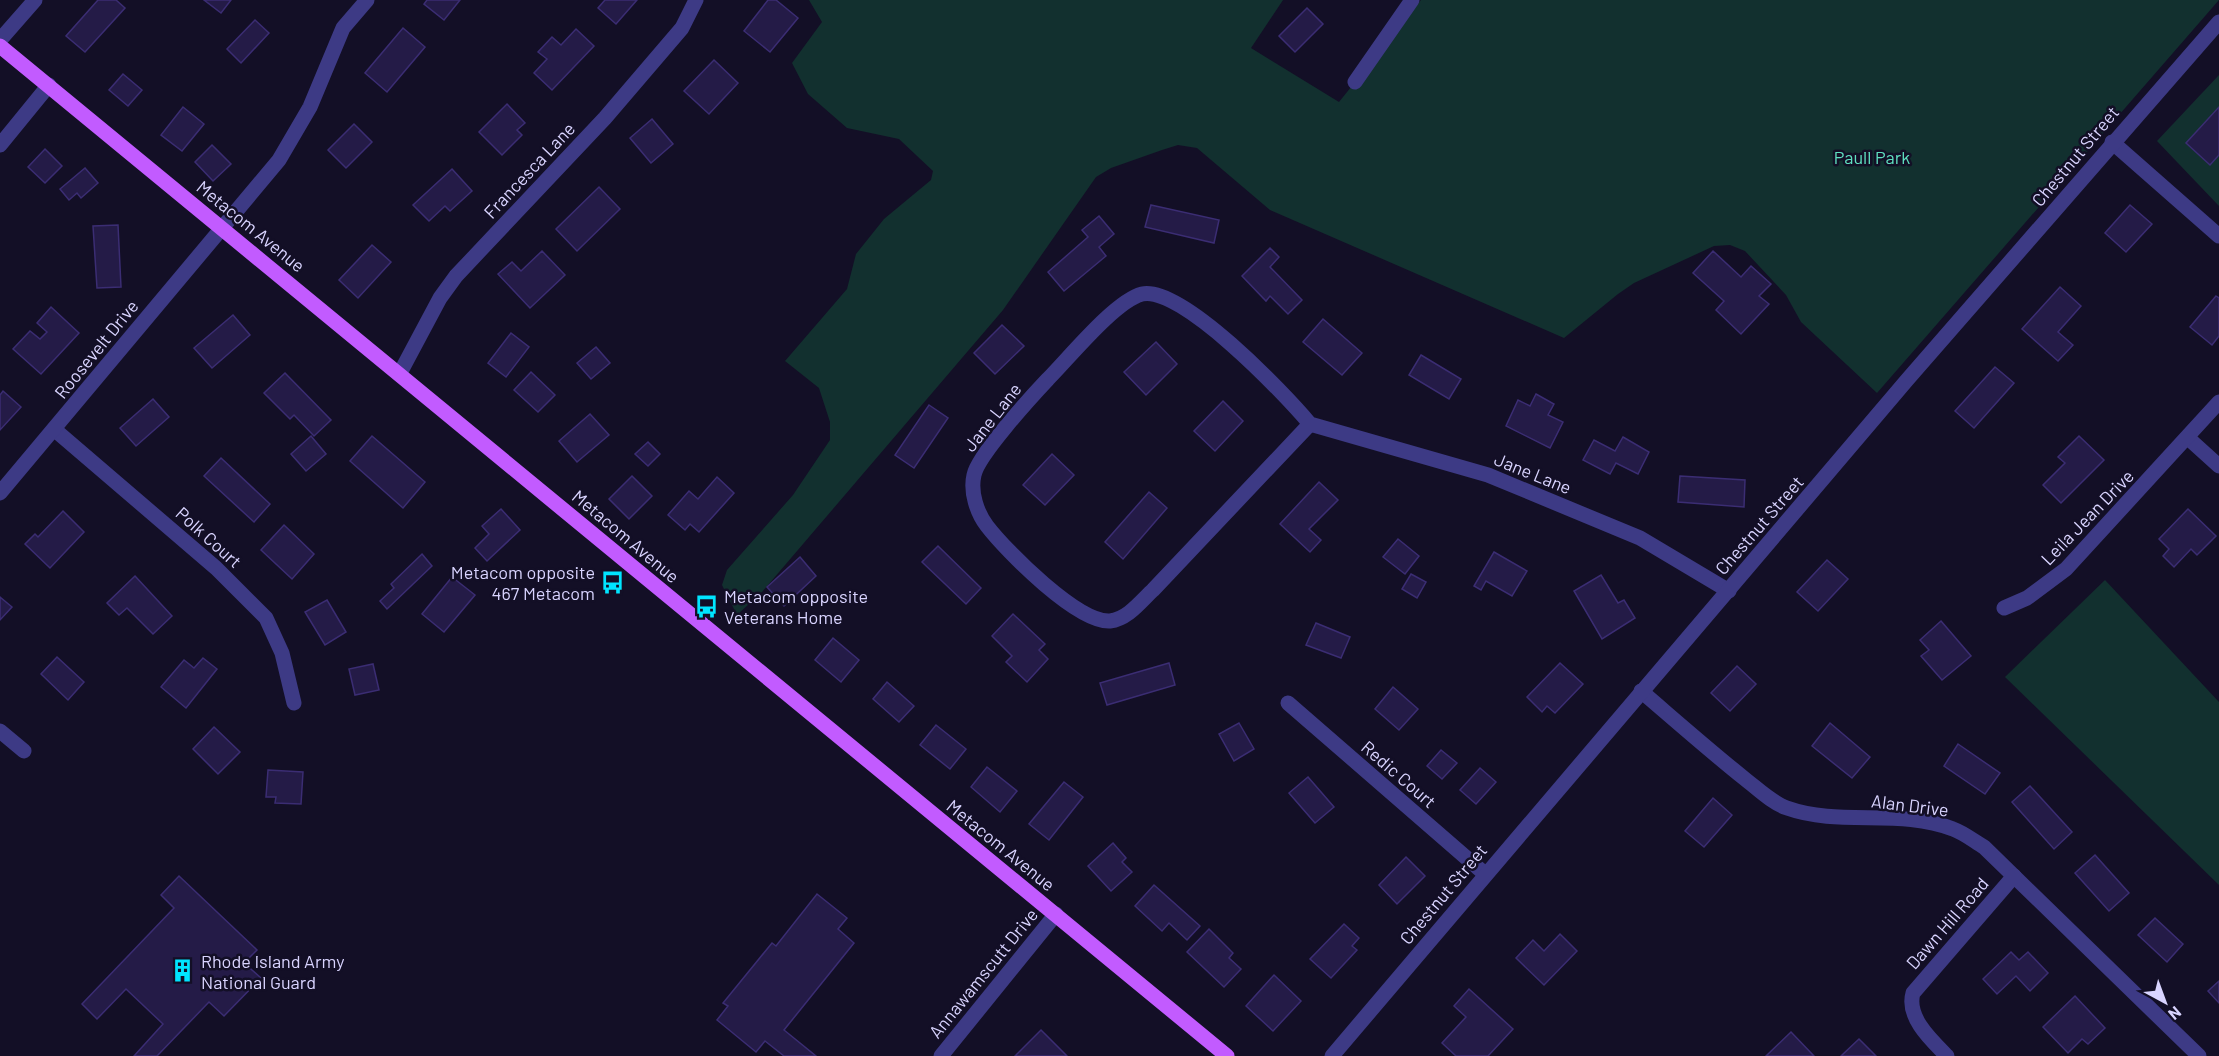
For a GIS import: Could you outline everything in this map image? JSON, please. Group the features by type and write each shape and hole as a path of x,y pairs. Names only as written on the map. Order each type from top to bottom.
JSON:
{"main road":[{"name":"Metacom Avenue","path":"0,46 1227,1056"}],"street":[{"path":"0,40 35,0"},
{"path":"221,227 279,160 310,107 343,28 367,0"},
{"name":"Francesca Lane","path":"400,373 440,298 456,276 605,118 682,28 696,0"},
{"path":"1355,82 1412,0"},
{"name":"Chestnut Street","path":"1332,1056 1641,691 2112,142 2219,22"},
{"path":"0,145 49,85"},
{"path":"2112,142 2219,236"},
{"name":"Roosevelt Drive","path":"0,493 55,430 221,227"},
{"name":"Jane Lane","path":"1310,424 1153,590 1129,614 1113,621 1091,618 1054,592 987,526 976,504 974,474 983,457 1044,384 1113,311 1139,295 1154,293 1173,300 1199,318 1281,390 1310,424 1488,475 1640,538 1729,591"},
{"name":"Leila Jean Drive","path":"2004,608 2027,598 2066,568 2219,402"},
{"name":"Polk Court","path":"55,430 216,568 266,618 282,653 294,703"},
{"path":"2188,438 2219,466"},
{"name":"Alan Drive","path":"1641,691 1732,769 1784,807 1819,816 1890,819 1951,828 1984,847 2199,1056"},
{"name":"Redic Court","path":"1288,703 1485,874"},
{"path":"0,731 24,751"},
{"name":"Dawn Hill Road","path":"1947,1056 1932,1041 1913,1014 1910,1003 1912,993 2014,876"},
{"name":"Annawamscutt Drive","path":"941,1056 1056,915"}],"green space":[{"name":"Paull Park","path":"809,0 1283,0 1251,48 1339,102 1421,0 2219,0 1877,393 1801,322 1786,295 1745,251 1730,245 1714,246 1634,283 1564,338 1270,210 1197,148 1178,145 1111,168 1096,177 1003,310 762,592 737,615 722,585 727,570 793,495 830,440 830,422 819,388 785,361 847,289 856,254 884,219 931,180 933,171 899,139 847,128 808,94 792,63 822,22"},
{"path":"2219,75 2219,206 2157,141"},
{"path":"2105,580 2219,702 2219,885 2005,677"}],"building":[{"path":"98,0 116,0 125,8 85,52 66,36"},
{"path":"204,0 231,0 221,13"},
{"path":"427,0 460,0 444,20 424,4"},
{"path":"605,0 637,0 616,24 598,8"},
{"path":"768,0 776,0 798,18 770,52 744,31"},
{"path":"1307,8 1323,24 1295,52 1279,36"},
{"path":"255,20 269,33 241,63 227,49"},
{"path":"403,28 425,47 387,92 365,73"},
{"path":"576,29 594,46 552,90 534,73 547,59 538,52 552,37 561,45"},
{"path":"714,60 738,83 709,114 684,91"},
{"path":"123,74 142,90 128,106 109,90"},
{"path":"507,104 525,123 517,130 522,135 502,155 479,132"},
{"path":"183,107 204,124 182,151 161,135"},
{"path":"2219,107 2219,155 2210,165 2186,143"},
{"path":"652,119 673,144 651,163 630,138"},
{"path":"354,124 372,142 346,168 328,150"},
{"path":"212,145 231,164 213,181 195,162"},
{"path":"45,149 62,166 45,183 28,167"},
{"path":"85,168 98,183 81,198 77,193 69,200 60,189"},
{"path":"452,169 472,191 450,211 445,206 429,221 413,205"},
{"path":"599,187 620,209 577,251 556,229"},
{"path":"1151,205 1219,220 1214,243 1145,227"},
{"path":"2130,205 2152,224 2126,252 2105,233"},
{"path":"1099,216 1114,234 1099,247 1106,256 1064,291 1048,272 1088,237 1082,230"},
{"path":"118,225 121,287 97,288 93,226"},
{"path":"372,245 391,262 358,298 339,280"},
{"path":"1270,248 1279,257 1270,267 1302,300 1288,314 1270,296 1266,301 1242,276"},
{"path":"542,251 565,275 530,308 498,274 512,262 521,271"},
{"path":"1713,251 1741,277 1751,266 1771,284 1759,296 1769,304 1741,334 1716,310 1724,301 1693,273"},
{"path":"2060,287 2081,306 2058,332 2073,345 2058,361 2022,329"},
{"path":"2216,296 2219,298 2219,336 2212,345 2190,327"},
{"path":"51,307 79,333 41,374 13,349 30,331 40,339 47,332 37,323"},
{"path":"233,315 250,335 212,368 194,348"},
{"path":"1323,319 1362,353 1342,375 1303,342"},
{"path":"1002,325 1024,346 995,374 974,353"},
{"path":"511,333 529,347 506,377 488,363"},
{"path":"1156,342 1177,364 1146,395 1124,372"},
{"path":"596,347 610,363 591,379 577,363"},
{"path":"1421,355 1461,379 1449,399 1409,375"},
{"path":"1995,367 2014,383 1974,428 1955,411"},
{"path":"531,372 555,395 538,412 514,390"},
{"path":"285,373 331,420 314,436 294,415 290,419 264,393"},
{"path":"3,391 21,407 0,430 0,395"},
{"path":"1536,394 1554,404 1548,415 1563,422 1550,448 1506,426 1518,400 1530,406"},
{"path":"153,399 169,417 136,446 120,428"},
{"path":"1223,401 1243,421 1215,451 1194,431"},
{"path":"929,405 948,418 914,468 895,455"},
{"path":"590,414 609,435 577,462 559,441"},
{"path":"311,436 326,454 306,471 291,454"},
{"path":"372,436 425,482 403,508 350,461"},
{"path":"2079,436 2104,460 2061,503 2043,485 2065,463 2058,457"},
{"path":"1623,437 1649,452 1638,474 1616,463 1610,474 1583,460 1594,440 1615,451"},
{"path":"648,442 660,454 648,466 635,454"},
{"path":"1052,454 1074,475 1045,505 1023,485"},
{"path":"221,458 270,504 254,522 204,476"},
{"path":"632,476 652,496 629,519 609,499"},
{"path":"1680,476 1745,480 1744,507 1678,502"},
{"path":"717,477 734,493 699,532 690,524 685,530 668,515 689,491 698,499"},
{"path":"1319,482 1338,500 1309,529 1321,540 1310,552 1280,524"},
{"path":"1149,492 1167,508 1123,559 1105,542"},
{"path":"501,509 520,530 487,561 475,548 489,534 482,526"},
{"path":"2188,509 2216,536 2197,555 2191,549 2174,567 2163,556 2169,549 2159,539"},
{"path":"63,511 84,532 50,568 25,544 35,534 38,537"},
{"path":"284,525 314,554 292,579 261,550"},
{"path":"1398,539 1419,556 1405,574 1383,557"},
{"path":"938,546 981,588 966,604 922,562"},
{"path":"1494,552 1527,571 1512,596 1486,581 1481,590 1474,586"},
{"path":"422,554 432,566 387,609 380,601 394,588 391,584"},
{"path":"800,557 816,576 784,606 767,587"},
{"path":"1827,560 1848,579 1818,611 1797,592"},
{"path":"1411,574 1426,582 1417,598 1402,589"},
{"path":"1601,575 1618,603 1624,600 1635,618 1602,639 1574,591"},
{"path":"135,576 172,616 153,634 127,608 119,615 107,603"},
{"path":"452,577 475,595 444,632 422,614"},
{"path":"0,597 12,607 0,620"},
{"path":"327,600 346,632 325,645 305,612"},
{"path":"1013,614 1045,644 1039,650 1048,659 1027,682 1006,662 1012,656 992,636"},
{"path":"1941,621 1971,656 1942,680 1921,656 1929,650 1920,640"},
{"path":"1316,623 1350,637 1341,658 1306,645"},
{"path":"833,638 859,660 841,682 815,660"},
{"path":"57,657 84,682 68,700 41,674"},
{"path":"203,658 217,669 186,708 161,687 184,660 194,668"},
{"path":"1169,663 1175,685 1107,705 1100,683"},
{"path":"1560,663 1583,684 1555,713 1547,706 1542,712 1527,697"},
{"path":"373,664 379,690 355,695 349,669"},
{"path":"1737,666 1756,684 1730,711 1711,693"},
{"path":"887,682 914,706 899,722 873,699"},
{"path":"1393,687 1418,709 1399,730 1375,709"},
{"path":"1239,723 1254,749 1234,761 1219,734"},
{"path":"1830,723 1870,757 1852,778 1812,746"},
{"path":"936,725 966,749 950,769 920,745"},
{"path":"214,727 240,752 218,774 193,749"},
{"path":"1958,744 2000,773 1985,794 1944,766"},
{"path":"1441,750 1457,763 1442,779 1427,766"},
{"path":"987,767 1017,791 1000,812 971,787"},
{"path":"1480,768 1496,782 1476,804 1460,790"},
{"path":"268,770 303,772 301,804 275,803 276,797 266,797"},
{"path":"1308,777 1334,807 1315,823 1289,793"},
{"path":"1064,782 1083,797 1049,840 1029,824"},
{"path":"2030,786 2072,832 2054,849 2012,802"},
{"path":"1713,798 1732,815 1704,847 1685,831"},
{"path":"1113,843 1126,858 1122,862 1132,872 1111,891 1088,866"},
{"path":"2095,855 2129,893 2109,911 2075,873"},
{"path":"1406,857 1425,876 1397,904 1379,885"},
{"name":"Rhode Island Army National Guard","path":"179,876 257,950 244,963 261,978 224,1016 209,1002 157,1056 134,1056 163,1024 126,989 97,1019 82,1004 174,908 161,895"},
{"path":"1154,885 1200,926 1187,940 1169,923 1162,931 1135,906"},
{"path":"817,894 847,918 838,929 854,943 784,1030 816,1056 784,1056 765,1041 756,1052 717,1020 728,1006 723,1003 772,943 776,946"},
{"path":"2155,918 2183,944 2167,962 2138,935"},
{"path":"1344,924 1359,938 1352,946 1357,950 1331,978 1310,959"},
{"path":"1209,929 1233,953 1229,958 1241,969 1224,987 1187,952"},
{"path":"1560,934 1577,951 1544,985 1516,958 1533,940 1544,951"},
{"path":"2011,952 2019,960 2028,952 2048,973 2030,991 2016,976 1997,994 1983,979"},
{"path":"1274,975 1301,1001 1273,1031 1246,1006"},
{"path":"2219,981 2219,1003 2208,991"},
{"path":"1469,989 1513,1029 1488,1056 1456,1056 1442,1043 1466,1017 1454,1006"},
{"path":"2075,996 2105,1028 2088,1044 2082,1039 2068,1053 2043,1027"},
{"path":"1041,1030 1067,1056 1015,1056"},
{"path":"1791,1032 1814,1056 1766,1056"},
{"path":"1859,1039 1876,1056 1841,1056"}],"place":[{"name":"Metacom opposite 467 Metacom","path":"613,582"},
{"name":"Metacom opposite Veterans Home","path":"706,606"},
{"name":"Rhode Island Army National Guard","path":"183,971"}]}
